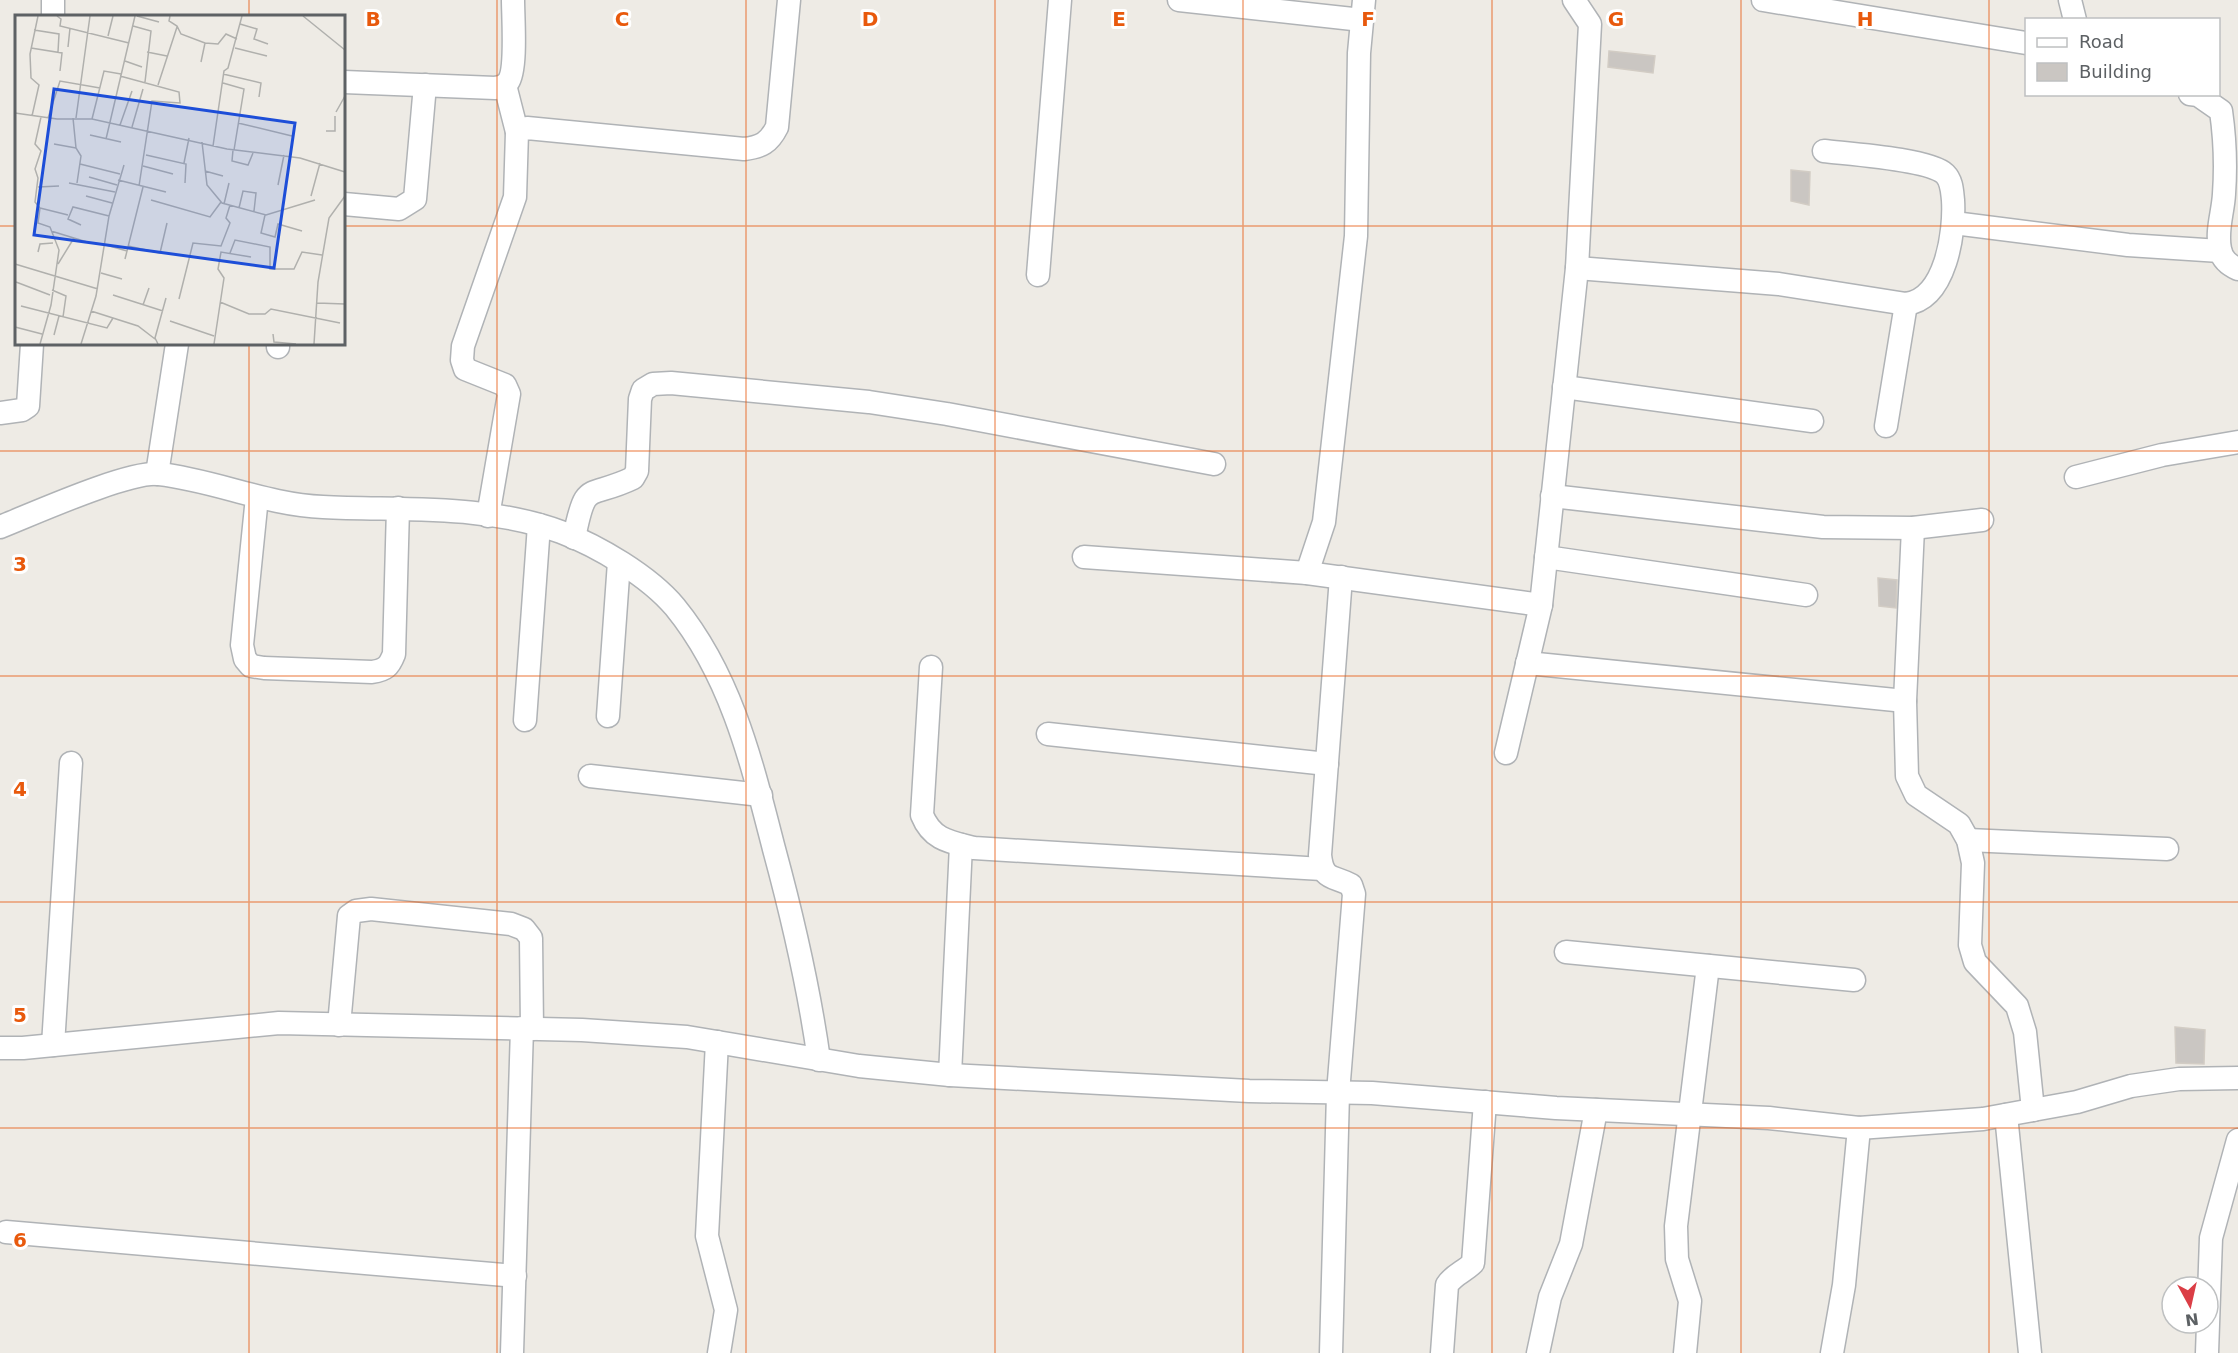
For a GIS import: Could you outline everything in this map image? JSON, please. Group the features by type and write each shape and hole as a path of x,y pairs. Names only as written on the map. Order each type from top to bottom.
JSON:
{"street":[{"path":"345,82 495,88 505,86 510,80 512,66 513,0"},
{"path":"517,132 527,128 744,149 760,147 771,139 777,128 789,0"},
{"path":"1038,275 1060,0"},
{"path":"1179,0 1363,10 1359,53 1356,236 1324,522 1307,573"},
{"path":"1506,753 1541,605 1578,268 1590,24 1574,0"},
{"path":"1763,0 1874,9 2025,44"},
{"path":"2070,0 2074,18"},
{"path":"345,204 399,209 408,206 415,199 425,85"},
{"path":"488,516 509,393 505,385 465,369 462,360 464,346 514,197 517,132 505,86"},
{"path":"2198,96 2221,111 2225,137 2224,197 2218,226 2220,251 2228,264 2238,268"},
{"path":"1578,268 1779,284 1906,304 1916,303 1931,291 1951,247 1954,223 1952,184 1945,174 1915,163 1824,151"},
{"path":"1954,223 2128,245 2220,251"},
{"path":"1886,426 1906,304"},
{"path":"0,413 22,411 28,406 32,345"},
{"path":"157,474 177,345"},
{"path":"574,538 585,497 594,490 633,478 637,471 640,399 643,390 653,384 671,383 868,402 947,414 1214,464"},
{"path":"1564,387 1812,421"},
{"path":"2076,477 2162,455 2238,442"},
{"path":"0,527 118,482 157,474 303,507 398,508 488,516 538,525 574,538 619,562 674,606 698,640 737,716 803,958 819,1060"},
{"path":"1552,496 1823,527 1914,528 1982,520"},
{"path":"256,497 242,645 245,658 251,666 264,668 372,672 390,665 394,654 398,508"},
{"path":"525,720 538,525"},
{"path":"1914,528 1905,701 1907,776 1916,795 1959,824 1968,840 1973,863 1970,945 1975,962 2017,1006 2025,1032 2032,1110"},
{"path":"1084,557 1307,573 1541,605"},
{"path":"1546,557 1806,595"},
{"path":"608,716 619,562"},
{"path":"1331,1353 1338,1094 1354,894 1351,885 1328,878 1322,869 1327,764 1341,577"},
{"path":"1527,663 1905,701"},
{"path":"931,667 922,815 927,828 942,840 974,848 1322,869"},
{"path":"1048,734 1327,764"},
{"path":"53,1045 71,763"},
{"path":"590,776 760,795"},
{"path":"1968,840 2167,849"},
{"path":"950,1075 962,845"},
{"path":"339,1025 349,916 356,911 371,909 511,924 524,928 531,938 512,1353"},
{"path":"1566,952 1854,980"},
{"path":"1685,1353 1690,1302 1677,1259 1676,1226 1708,966"},
{"path":"0,1048 53,1045 242,1025 527,1028 651,1034 717,1042 819,1060 950,1075 1338,1094 1372,1093 1596,1110 1769,1118 1859,1128 1983,1119 2077,1102 2131,1086 2179,1079 2238,1078"},
{"path":"717,1042 707,1236 726,1310 719,1353"},
{"path":"1442,1353 1448,1285 1453,1276 1466,1270 1473,1263 1485,1102"},
{"path":"1538,1353 1550,1297 1571,1244 1596,1110"},
{"path":"2006,1115 2030,1353"},
{"path":"1832,1353 1844,1285 1859,1128"},
{"path":"2207,1353 2211,1238 2238,1140"},
{"path":"6,1232 515,1276"}],"building":[{"path":"1609,51 1655,56 1653,73 1608,67"},
{"path":"1791,170 1810,172 1809,205 1791,201"},
{"path":"1878,578 1897,580 1896,608 1879,606"},
{"path":"2175,1027 2205,1030 2204,1064 2176,1063"}]}
